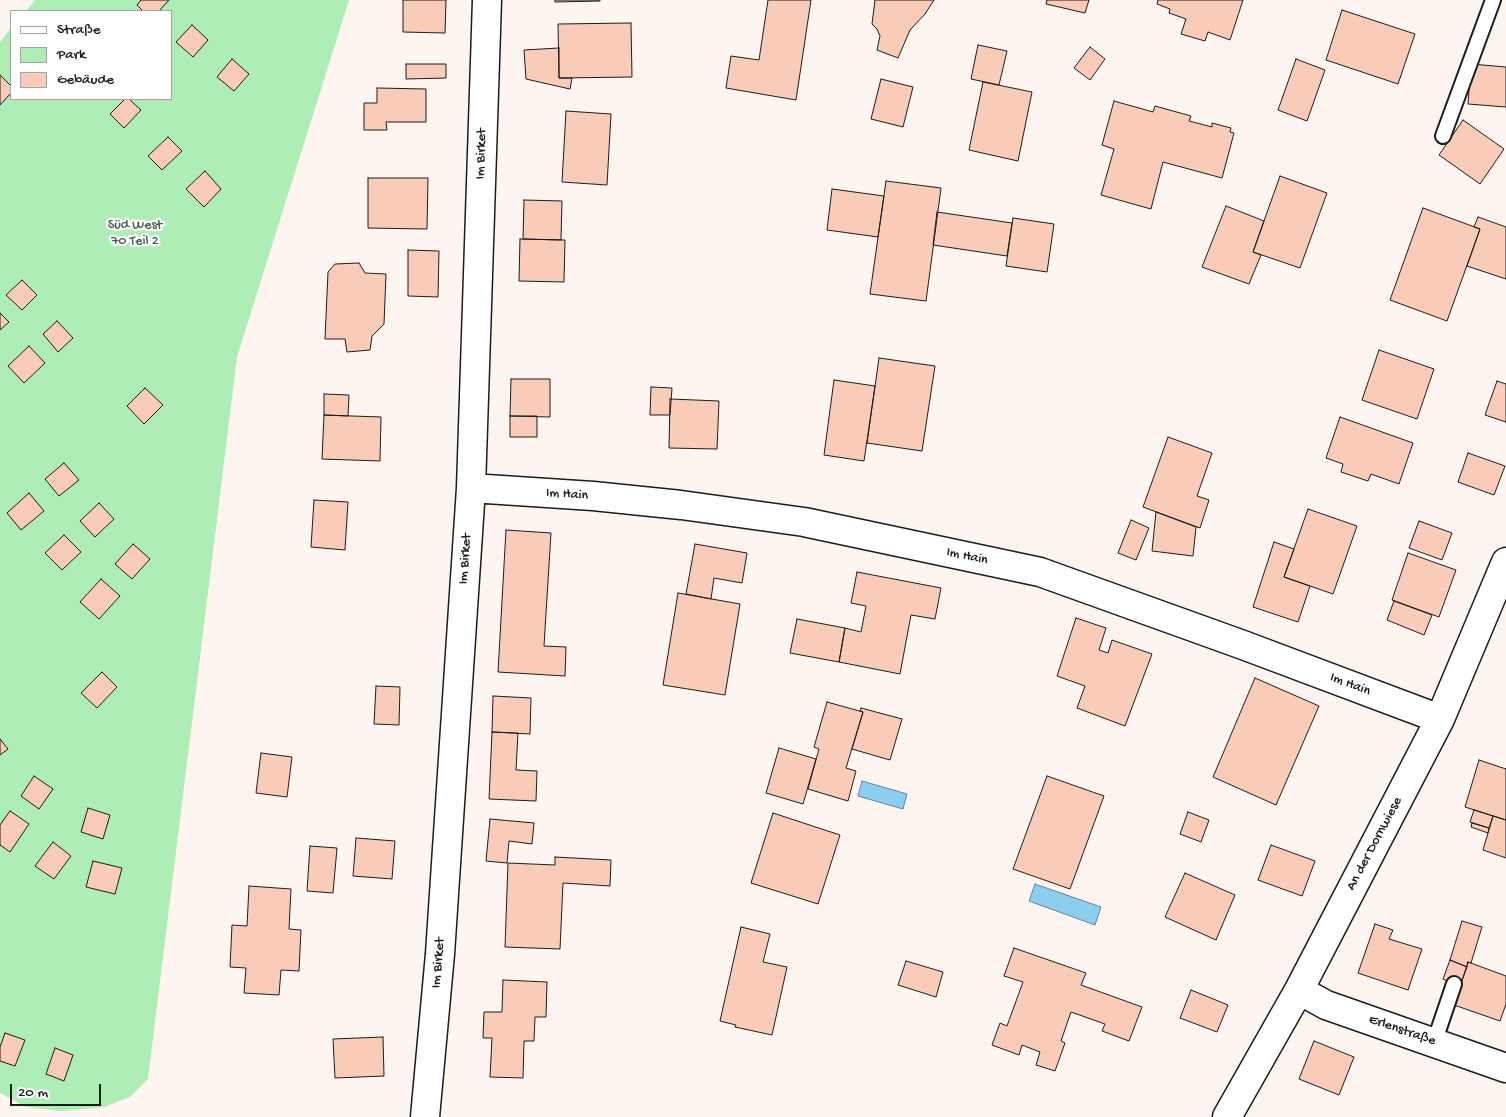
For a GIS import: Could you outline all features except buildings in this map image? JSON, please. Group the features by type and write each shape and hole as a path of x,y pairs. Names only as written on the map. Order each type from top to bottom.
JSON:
{"street":[{"name":"Im Birket","path":"425,1117 440,954 471,488 487,0"},
{"name":"Im Hain","path":"471,488 652,502 804,522 1040,572 1243,645 1440,719"},
{"name":"An der Dornwiese","path":"1227,1117 1299,990 1440,719 1505,566"},
{"name":"Erlenstraße","path":"1299,990 1326,1005 1506,1068"}],"lane":[{"path":"1443,136 1493,0"},
{"path":"1434,1043 1454,984"}],"green space":[{"name":"Süd West 70 Teil 2","path":"35,0 349,0 237,357 148,1079 130,1097 104,1107 61,1111 26,1107 0,1093 0,42 10,29 10,100 172,100 172,10 27,10"}],"water":[{"path":"862,781 907,794 903,809 858,796"},
{"path":"1035,884 1101,907 1095,925 1029,901"}]}
